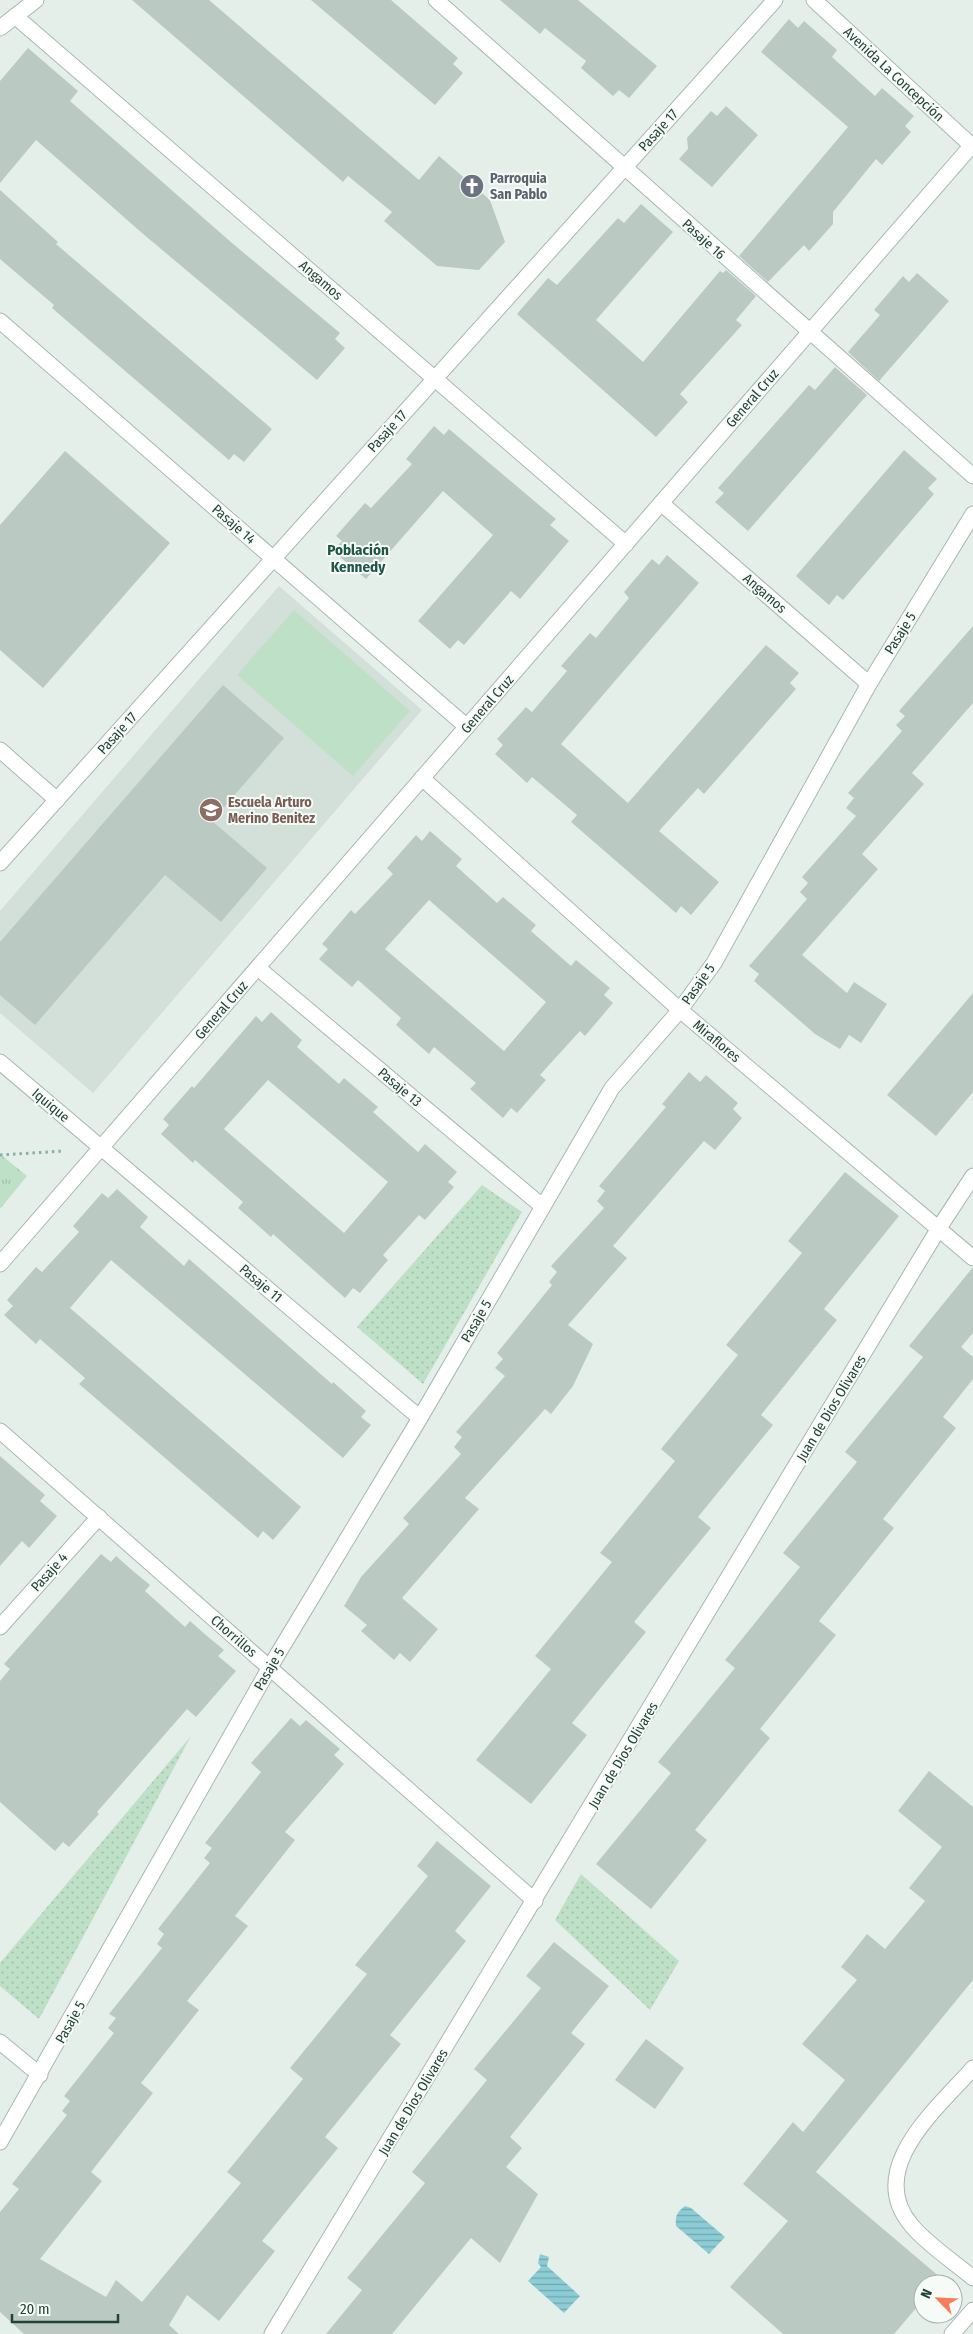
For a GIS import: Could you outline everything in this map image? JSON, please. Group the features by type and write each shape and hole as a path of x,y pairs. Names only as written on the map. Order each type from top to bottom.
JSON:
{"street":[{"path":"0,28 36,0"},
{"name":"Pasaje 16","path":"436,0 973,476"},
{"name":"Pasaje 17","path":"0,863 775,0"},
{"name":"Avenida La Concepción","path":"814,0 972,146"},
{"name":"Angamos","path":"16,16 626,544"},
{"name":"General Cruz","path":"0,1264 972,146"},
{"name":"Pasaje 14","path":"0,321 467,727"},
{"name":"Angamos","path":"661,503 869,684"},
{"name":"Pasaje 5","path":"0,2142 40,2075 270,1667 420,1418 612,1088 680,1010 714,963 869,684 973,514"},
{"path":"0,750 57,800"},
{"name":"Miraflores","path":"422,778 680,1010 973,1258"},
{"name":"Pasaje 13","path":"258,968 542,1206"},
{"name":"Iquique","path":"0,1062 101,1148"},
{"name":"Pasaje 11","path":"101,1148 420,1418"},
{"name":"Juan de Dios Olivares","path":"272,2334 939,1228 973,1176"},
{"name":"Chorrillos","path":"0,1431 535,1900"},
{"name":"Pasaje 4","path":"0,1627 99,1517"},
{"path":"0,2042 40,2075"},
{"path":"973,2068 910,2141 902,2154 897,2169 896,2185 898,2200 912,2226 973,2278"},
{"path":"952,2334 973,2310"}],"path":[{"path":"0,1155 101,1148"}],"shaded area":[{"name":"Escuela Arturo Merino Benitez","path":"279,586 422,710 93,1093 0,1013 0,911"}],"green space":[{"path":"294,610 410,711 353,776 237,675"},
{"path":"0,1154 27,1176 0,1209"},
{"path":"482,1185 522,1212 423,1384 357,1327"},
{"path":"191,1736 39,2019 0,1986 0,1963"},
{"path":"581,1874 679,1961 650,2010 555,1920"}],"water":[{"path":"685,2206 691,2208 725,2237 709,2254 676,2226 677,2214"},
{"path":"540,2254 549,2257 547,2266 580,2296 564,2313 528,2281 541,2267 538,2263"}],"building":[{"path":"132,0 209,0 419,180 439,156 490,200 505,242 479,270 437,266 384,221 392,212 348,176 343,182"},
{"path":"311,0 391,0 458,58 453,64 463,73 435,105"},
{"path":"500,0 578,0 657,66 629,98 619,90 613,96 581,68 586,61 545,28 540,34"},
{"path":"789,19 798,28 804,21 837,50 832,57 875,96 882,88 914,116 905,126 911,132 882,165 876,159 833,212 833,224 809,251 804,245 768,282 739,256 848,127 761,52"},
{"path":"28,48 78,91 70,101 232,243 340,333 335,339 345,348 317,380 142,233 36,140 0,183 0,81"},
{"path":"726,106 758,135 712,187 679,159 688,149 687,138 711,111 717,116"},
{"path":"0,190 58,242 56,244 272,429 244,462 234,454 229,460 52,308 54,305 0,259"},
{"path":"641,204 673,232 596,320 643,362 720,271 723,273 726,270 756,296 736,320 742,325 680,394 688,402 656,437 517,314 548,278 557,285 618,218 624,223"},
{"path":"917,273 949,301 879,381 848,352 880,315 874,310 903,276 909,282"},
{"path":"835,367 867,395 748,531 715,502 724,493 718,488 809,385 815,390"},
{"path":"434,426 444,435 449,429 556,519 550,525 569,541 520,599 511,591 464,645 458,640 450,649 418,621 493,535 443,491 366,579 333,551 342,541 336,536 365,503 371,508 412,464 406,459"},
{"path":"904,450 937,479 928,488 934,494 843,600 837,595 829,605 796,576"},
{"path":"65,451 170,543 43,688 0,650 0,525"},
{"path":"667,555 699,583 561,744 628,803 766,645 799,673 790,683 796,689 704,794 698,788 659,831 719,882 691,915 681,906 676,913 571,822 577,815 532,777 527,783 495,754 503,745 497,739 526,707 532,712 567,671 561,666 590,633 596,638 629,598 624,592 652,559 659,565"},
{"path":"973,626 973,703 912,773 924,784 862,854 878,869 802,955 847,993 854,982 887,1004 861,1043 849,1035 840,1049 815,1034 754,981 759,974 749,966 807,899 800,892 808,883 802,877 856,816 846,808 854,798 848,793 902,731 896,725 905,716 899,711"},
{"path":"223,685 284,738 212,821 267,868 221,922 165,875 35,1025 0,995 0,942"},
{"path":"430,831 462,859 456,866 497,903 503,897 536,925 531,931 571,966 576,960 610,988 604,995 613,1003 585,1036 580,1031 540,1075 546,1080 517,1113 511,1108 503,1118 470,1089 476,1083 434,1047 429,1054 396,1025 401,1018 358,980 352,987 319,959 328,949 322,944 351,910 355,914 393,874 387,868 416,835 422,841","holes":["429,900 546,1002 504,1051 385,949"]},
{"path":"973,993 973,1092 936,1136 887,1095"},
{"path":"271,1012 302,1040 297,1047 339,1084 344,1078 378,1107 373,1112 418,1152 425,1144 457,1172 448,1182 454,1187 425,1220 419,1215 383,1255 388,1260 360,1293 353,1288 345,1298 273,1234 271,1237 238,1208 243,1202 195,1160 193,1163 161,1134 169,1125 163,1119 192,1086 194,1088 256,1016 262,1022","holes":["268,1080 388,1182 344,1233 224,1129"]},
{"path":"689,1072 700,1082 706,1075 738,1103 733,1109 742,1118 715,1150 704,1141 613,1246 627,1258 568,1325 593,1344 573,1386 551,1414 545,1409 465,1498 479,1509 402,1598 438,1629 410,1662 400,1653 394,1660 361,1631 367,1625 344,1606 361,1577 409,1524 403,1518 461,1454 454,1447 462,1437 456,1432 505,1376 495,1368 503,1359 497,1353 552,1285 549,1282 557,1272 551,1266 604,1208 597,1201 605,1191 599,1186 666,1107 662,1104"},
{"path":"845,1172 899,1216 824,1309 837,1320 761,1415 773,1425 698,1517 711,1528 634,1622 646,1632 572,1723 587,1735 531,1804 476,1760 551,1669 535,1656 612,1562 600,1553 675,1461 661,1449 738,1355 726,1345 802,1253 788,1241"},
{"path":"117,1189 148,1217 140,1227 184,1266 189,1259 332,1384 333,1382 366,1411 361,1417 371,1425 343,1458 111,1260 70,1308 301,1507 273,1540 263,1531 258,1538 79,1384 85,1378 40,1339 36,1344 4,1315 13,1306 7,1300 36,1267 42,1272 79,1232 73,1226 102,1193 108,1198"},
{"path":"973,1267 973,1333 961,1347 973,1357 973,1379 943,1417 956,1428 883,1519 894,1528 819,1621 836,1635 760,1729 770,1738 695,1830 707,1840 651,1909 596,1864 671,1773 658,1762 735,1668 725,1660 800,1567 783,1553 857,1462 845,1452 923,1357 909,1346"},
{"path":"0,1456 45,1495 40,1501 57,1516 29,1548 22,1541 0,1566"},
{"path":"101,1554 111,1562 116,1556 150,1585 145,1591 185,1627 190,1621 224,1650 218,1656 236,1671 196,1717 187,1709 69,1847 63,1842 55,1851 0,1802 0,1681 10,1669 4,1664"},
{"path":"291,1718 300,1726 306,1720 340,1749 334,1755 344,1764 285,1832 295,1840 235,1916 248,1926 187,2001 199,2010 141,2083 153,2093 91,2172 102,2181 40,2259 106,2297 116,2280 142,2302 241,2183 227,2172 303,2079 290,2068 367,1974 355,1965 428,1876 417,1866 437,1841 491,1886 455,1931 466,1941 390,2035 401,2044 325,2137 338,2148 262,2241 275,2251 219,2321 187,2295 169,2325 179,2334 24,2334 0,2312 0,2212 19,2189 12,2184 67,2115 62,2111 70,2101 64,2096 114,2033 108,2028 116,2018 109,2014 162,1948 157,1944 164,1934 158,1929 210,1863 204,1858 212,1848 205,1843 261,1772 251,1763"},
{"path":"929,1771 973,1807 973,1980 816,2172 936,2274 913,2274 913,2312 894,2334 783,2334 730,2287 788,2221 743,2184 793,2122 803,2132 845,2080 802,2044 857,1980 841,1967 867,1934 885,1949 925,1901 909,1888 942,1847 898,1811"},
{"path":"554,1942 609,1986 571,2033 585,2044 510,2137 522,2148 506,2167 538,2194 500,2263 471,2238 392,2334 326,2334 362,2290 347,2278 425,2183 412,2172 487,2080 474,2069 541,1988 526,1976"},
{"path":"646,2039 684,2068 655,2109 615,2080"}],"place":[{"name":"Parroquia San Pablo","path":"472,186"},
{"name":"Escuela Arturo Merino Benitez","path":"211,810"}],"district":[{"name":"Población Kennedy","path":"358,558"}]}
